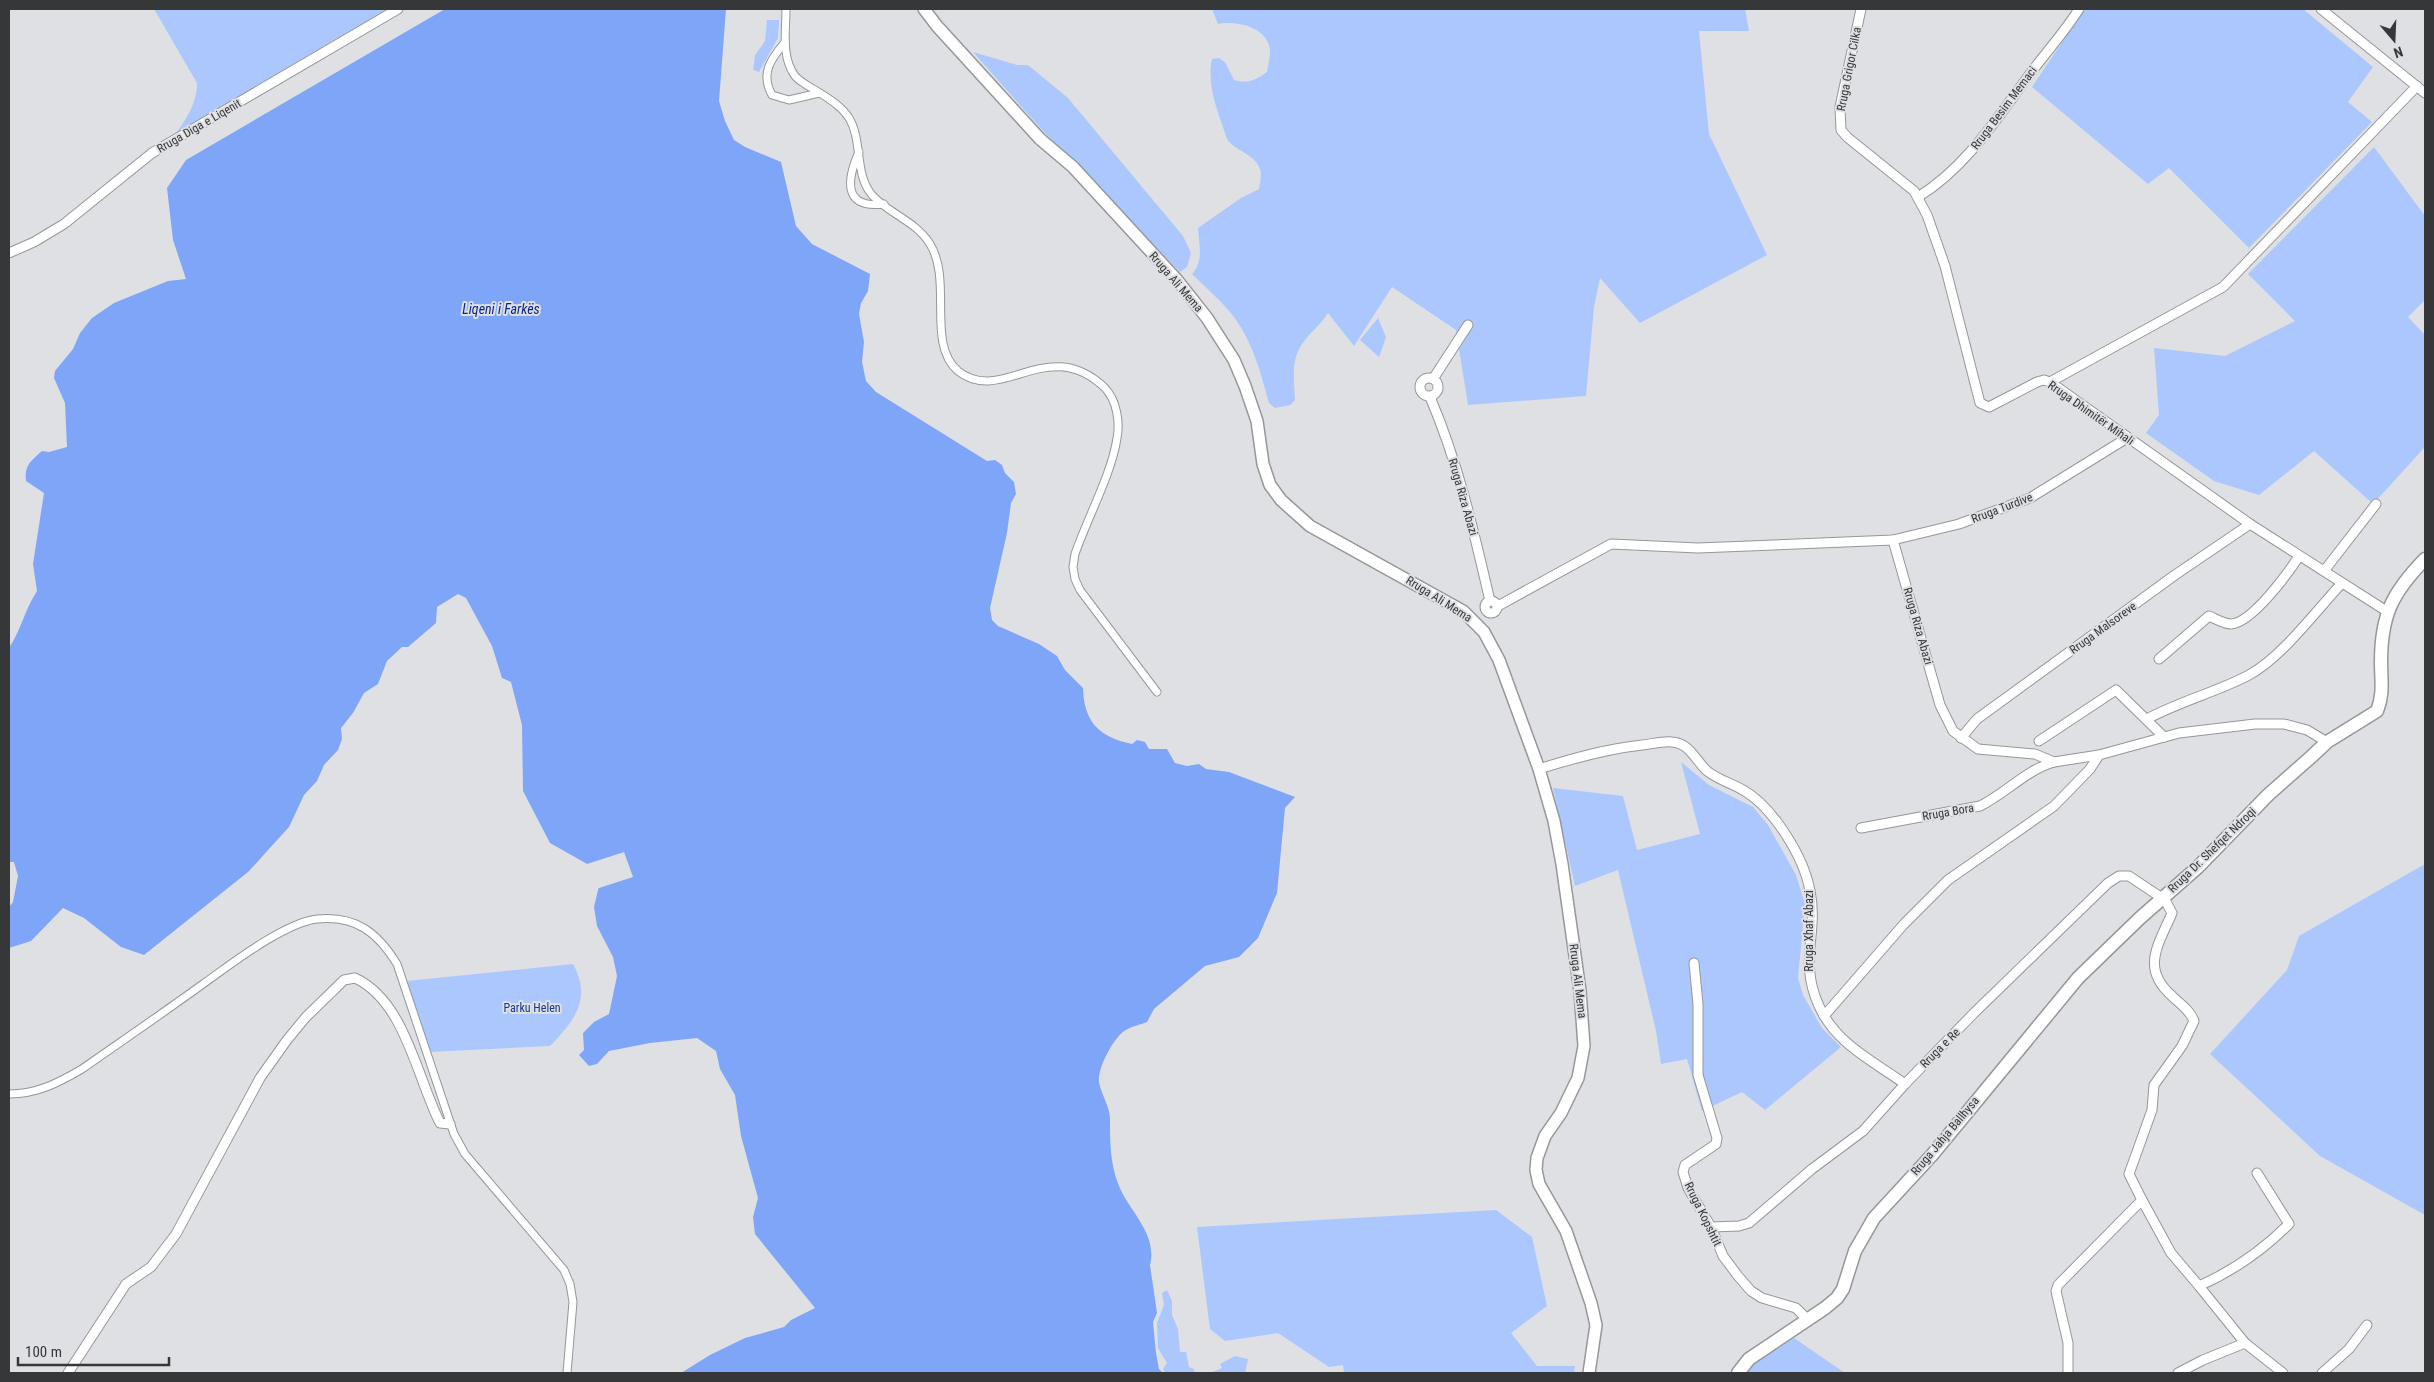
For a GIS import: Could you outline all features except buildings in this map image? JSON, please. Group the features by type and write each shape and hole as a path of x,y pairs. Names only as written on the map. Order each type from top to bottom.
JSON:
{"main road":[{"name":"Rruga Dr. Shefqet Ndroqi","path":"2162,898 2198,867 2268,795 2313,761 2327,742 2377,711 2383,692 2382,640 2388,612 2400,586 2425,559"},
{"name":"Rruga Jahja Ballhysa","path":"1738,1373 1749,1360 1825,1308 1843,1288 1855,1251 1882,1207 1932,1155 2078,978 2162,898"}],"street":[{"name":"Rruga Diga e Liqenit","path":"9,253 34,242 64,224 152,153 398,9"},
{"name":"Rruga Grigor Cilka","path":"1840,130 1840,107 1861,9"},
{"name":"Rruga Besim Memaci","path":"1918,197 1935,186 1962,162 1991,127 2079,9"},
{"path":"2321,9 2425,93"},
{"path":"785,10 785,42 790,68 796,77 840,107 849,119 859,152 862,171 870,192 922,232 937,258 941,274 942,339 950,362 958,371 967,376 986,381 1016,376 1037,368 1069,367 1096,380 1108,392 1115,405 1119,421 1117,439 1111,461 1075,554 1073,567 1075,579 1085,596 1157,692"},
{"name":"Rruga Ali Mema","path":"927,11 1040,139 1073,167 1177,280 1207,318 1234,360 1241,377 1257,421 1263,464 1267,478 1280,500 1310,526 1463,611 1478,624 1490,640 1539,769 1554,821 1580,991 1584,1046 1578,1078 1561,1113 1545,1136 1537,1158 1536,1170 1540,1184 1566,1231 1591,1303 1596,1332 1589,1373"},
{"path":"785,42 774,56 768,69 766,79 772,95 789,100 819,92"},
{"path":"2050,382 2223,287 2416,86"},
{"name":"Rruga Dhimitër Mihali","path":"1840,130 1847,138 1907,185 1918,197 1937,240 1945,266 1980,403 1989,406 2037,382 2044,380 2050,382 2250,524 2388,612"},
{"path":"859,152 849,178 848,186 851,193 867,204 884,204"},
{"path":"1433,379 1468,325"},
{"path":"1424,378 1433,379 1437,383 1438,389 1435,394 1430,396 1422,394 1419,385 1424,378"},
{"name":"Rruga Riza Abazi","path":"1430,396 1443,428 1470,515 1494,603"},
{"name":"Rruga Turdive","path":"1893,540 1959,524 2030,498 2128,438"},
{"path":"2324,571 2376,504"},
{"name":"Rruga Malsoreve","path":"1961,738 1977,719 2175,575 2250,524"},
{"path":"1478,624 1487,612 1485,605 1494,603 1611,544 1698,548 1893,540"},
{"name":"Rruga Riza Abazi","path":"1893,540 1940,705 1948,724 1961,738 1978,749 2035,754 2054,762 2099,755 2164,737 2214,728 2284,724 2307,730 2327,742"},
{"path":"2159,659 2209,616 2230,624 2239,622 2260,605 2299,556"},
{"path":"2147,719 2188,699 2249,675 2262,666 2276,656 2342,583"},
{"path":"2039,741 2116,690 2164,737"},
{"name":"Rruga Xhaf Abazi","path":"1539,769 1601,751 1671,742 1680,743 1688,748 1707,770 1760,802 1778,822 1808,881 1812,910 1808,963 1809,977 1824,1016 1851,1047 1904,1084"},
{"path":"1824,1016 1904,924 1948,880 2054,806 2090,769 2099,755"},
{"name":"Rruga Bora","path":"1861,828 1980,806 1994,799 2030,774 2054,762"},
{"name":"Rruga e Re","path":"1711,1227 1739,1226 1749,1223 1812,1169 1863,1131 1904,1084 2108,883 2119,876 2129,876 2162,898"},
{"name":"Rruga Dr. Shefqet Ndroqi","path":"2142,1200 2129,1174 2152,1110 2154,1085 2182,1046 2194,1022 2185,1007 2164,990 2154,971 2153,962 2156,951 2172,913 2162,898"},
{"path":"9,1094 36,1092 53,1086 82,1069 246,954 288,929 315,919 329,918 345,920 363,926 386,946 405,983 450,1124 466,1154 564,1270 570,1284 573,1302 568,1373"},
{"name":"Rruga Kopshtit","path":"1694,963 1698,1004 1698,1075 1717,1141 1683,1168 1688,1188 1711,1227 1728,1263 1751,1291 1773,1303 1796,1308 1808,1320"},
{"path":"68,1373 126,1284 151,1267 176,1234 260,1078 306,1017 344,980 355,978 377,992 401,1030 440,1123 450,1124"},
{"path":"2199,1286 2248,1259 2270,1243 2289,1224 2257,1173"},
{"path":"2068,1373 2068,1343 2056,1291 2058,1284 2142,1200 2171,1253 2246,1343 2283,1373"},
{"path":"2322,1373 2349,1349 2367,1325"},
{"path":"2178,1373 2203,1360 2246,1343"}],"green space":[{"path":"154,9 391,9 174,137 193,105 197,83"},
{"path":"1212,9 1745,9 1749,31 1699,31 1709,134 1767,255 1640,323 1600,278 1594,307 1586,396 1468,405 1456,330 1392,287 1354,346 1328,313 1305,340 1297,354 1294,368 1295,400 1290,405 1275,408 1269,403 1250,344 1238,322 1192,274 1196,269 1199,258 1198,228 1241,198 1259,189 1261,179 1261,171 1254,160 1227,139 1214,100 1211,69 1212,59 1219,58 1225,62 1234,80 1244,82 1255,79 1267,72 1270,54 1269,43 1258,31 1251,27 1234,23 1218,24"},
{"path":"2089,9 2303,9 2373,67 2348,102 2372,122 2249,248 2169,168 2148,184 2032,87 2083,11"},
{"path":"767,20 779,20 778,38 759,72 753,70 755,55 765,41"},
{"path":"973,52 1017,65 1028,65 1068,98 1183,236 1191,253 1187,267 1180,272 1044,132"},
{"path":"2374,147 2425,216 2425,300 2408,317 2425,335 2425,447 2373,504 2314,451 2259,495 2214,481 2146,433 2159,415 2154,348 2225,356 2295,321 2248,274"},
{"path":"1378,318 1386,337 1379,357 1360,340"},
{"path":"1681,762 1709,785 1753,807 1768,825 1796,875 1805,904 1798,978 1803,995 1822,1028 1841,1047 1765,1110 1742,1092 1702,1111 1687,1059 1661,1064 1656,1031 1618,870 1575,886 1553,788 1623,796 1637,850 1700,834"},
{"path":"2425,864 2425,1215 2320,1156 2210,1054 2287,970 2299,936"},
{"name":"Parku Helen","path":"573,964 581,988 581,998 573,1018 550,1046 430,1052 407,981"},
{"path":"1496,1210 1532,1237 1547,1306 1511,1333 1537,1366 1575,1366 1574,1373 1344,1373 1343,1365 1329,1367 1278,1333 1225,1341 1210,1329 1197,1227"},
{"path":"1167,1290 1172,1301 1172,1315 1178,1329 1180,1352 1186,1352 1189,1367 1194,1369 1195,1373 1165,1373 1163,1369 1167,1363 1158,1348 1157,1323 1164,1305 1162,1293"},
{"path":"1794,1338 1845,1373 1746,1373 1753,1364"},
{"path":"1235,1356 1248,1359 1245,1373 1210,1373 1222,1368 1220,1364"}],"water":[{"name":"Liqeni i Farkës","path":"445,9 726,9 719,101 725,121 734,140 745,147 781,162 796,226 812,244 870,274 868,291 861,303 859,314 864,342 862,362 866,381 876,392 987,461 995,460 1002,465 1005,473 1014,482 1016,494 1011,503 1007,533 990,608 992,620 998,626 1039,644 1057,656 1065,670 1083,688 1086,710 1090,719 1102,732 1120,741 1132,744 1137,740 1145,742 1149,749 1167,749 1175,763 1187,766 1199,764 1206,769 1229,772 1295,797 1285,808 1277,893 1258,938 1239,957 1205,966 1154,1009 1147,1022 1131,1027 1121,1033 1104,1061 1099,1076 1099,1082 1110,1114 1111,1153 1116,1178 1150,1243 1150,1265 1157,1313 1153,1322 1156,1353 1159,1369 1163,1373 681,1373 710,1355 745,1338 784,1327 791,1320 815,1308 755,1234 753,1217 758,1198 741,1136 735,1095 720,1069 716,1051 697,1038 650,1043 609,1051 597,1064 589,1066 579,1055 584,1050 583,1033 594,1022 609,1014 617,976 613,957 597,926 594,907 600,882 596,869 550,843 523,791 522,725 511,682 502,678 492,646 466,598 458,594 437,607 436,623 408,647 402,647 387,661 378,684 364,693 353,713 341,728 342,739 338,750 324,765 317,781 304,795 289,827 248,872 144,955 121,947 84,918 63,908 31,941 9,948 9,907 13,902 18,876 14,862 9,862 9,648 37,591 33,564 44,493 26,481 27,467 42,451 49,452 67,447 65,403 54,378 55,371 73,349 80,333 92,318 114,303 168,281 186,279 173,240 167,188 186,160"}],"pier":[{"path":"624,852 633,877 596,889 597,883 594,871 584,865"}]}
